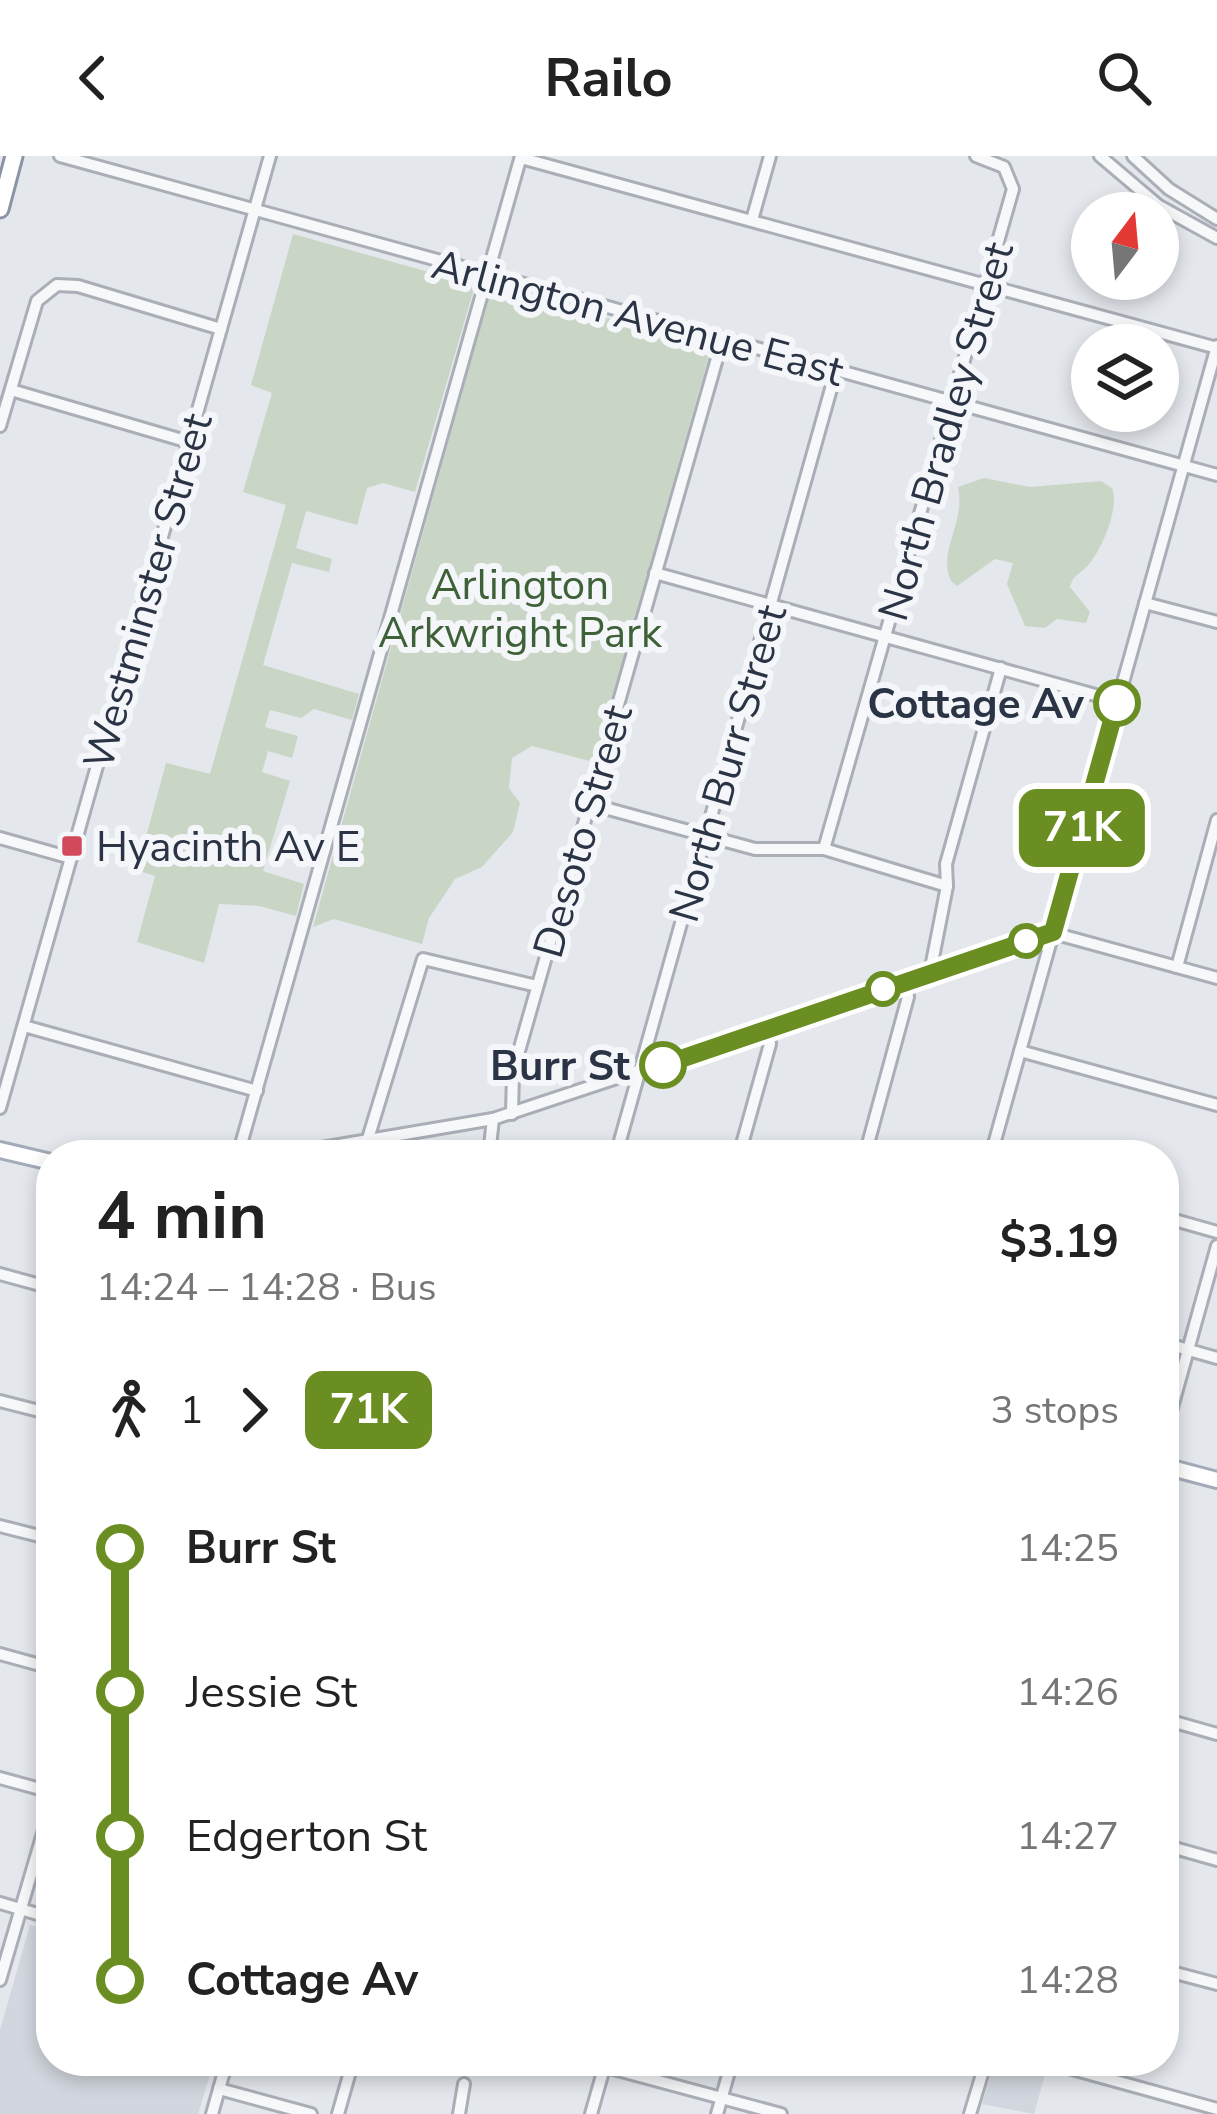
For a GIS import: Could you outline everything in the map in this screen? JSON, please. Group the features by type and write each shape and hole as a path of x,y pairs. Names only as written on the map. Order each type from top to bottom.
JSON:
{"highway":[{"path":"0,209 14,156"}],"main road":[{"path":"0,1150 36,1158"},
{"path":"1179,1470 1217,1480"}],"street":[{"name":"Arlington Avenue East","path":"61,156 1217,475"},
{"name":"Westminster Street","path":"0,1108 270,156"},
{"path":"752,220 770,156"},
{"name":"North Bradley Street","path":"824,849 1013,189 1004,167 976,156"},
{"path":"1100,156 1159,206 1217,238"},
{"path":"1133,156 1168,189 1217,219"},
{"path":"242,1140 521,157 1217,347 995,1140"},
{"path":"0,426 37,301 49,289 78,286 221,329"},
{"name":"Desoto Street","path":"512,1114 509,1087 722,341"},
{"name":"North Burr Street","path":"620,1140 836,371"},
{"path":"10,391 189,442"},
{"path":"655,573 1117,701"},
{"path":"1145,603 1217,622"},
{"path":"930,973 947,886 946,864 1001,668"},
{"path":"590,804 754,849 824,849 947,886"},
{"path":"1177,967 1217,820"},
{"path":"0,838 71,858"},
{"path":"401,1140 512,1114 1053,932 1217,978"},
{"path":"366,1140 423,959 537,986"},
{"path":"869,1140 908,998 906,981"},
{"path":"24,1026 257,1091"},
{"path":"743,1140 770,1044 768,1029"},
{"path":"1020,1051 1217,1105"},
{"path":"491,1140 493,1120"},
{"path":"1179,1221 1217,1232"},
{"path":"1179,1382 1217,1246"},
{"path":"0,1274 36,1284"},
{"path":"1179,1347 1217,1358"},
{"path":"0,1401 36,1410"},
{"path":"0,1526 36,1535"},
{"path":"0,1654 36,1664"},
{"path":"1179,1723 1217,1734"},
{"path":"0,1778 36,1788"},
{"path":"1179,1849 1217,1860"},
{"path":"0,1980 36,1856"},
{"path":"0,1903 36,1914"},
{"path":"1179,1974 1217,1984"},
{"path":"212,2114 223,2076"},
{"path":"338,2114 349,2076"},
{"path":"591,2114 602,2076"},
{"path":"646,2076 781,2114"},
{"path":"717,2114 728,2076"},
{"path":"970,2114 981,2076"},
{"path":"1097,2076 1217,2109"},
{"path":"459,2114 464,2084"},
{"path":"219,2089 311,2114"}],"shaded area":[{"path":"30,1925 36,1926 36,2076 209,2076 198,2114 0,2114 0,2030"},
{"path":"990,2076 1045,2076 1034,2114 982,2104"}],"green space":[{"path":"293,234 475,285 415,492 383,483 367,488 357,525 306,511 296,548 332,559 329,572 292,563 263,665 359,694 352,720 314,709 301,718 270,710 265,727 298,736 292,758 268,751 262,772 290,781 263,871 304,884 296,916 259,906 219,904 204,963 137,942 155,876 137,870 166,763 210,774 286,505 243,492 272,393 251,385"},
{"name":"Arlington Arkwright Park","path":"491,289 649,329 710,352 594,762 532,746 512,758 509,788 520,803 513,832 482,867 455,879 429,918 422,944 334,919 313,927"},
{"path":"984,478 1030,487 1101,481 1112,488 1114,506 1104,538 1070,587 1090,612 1086,623 1057,619 1045,628 1025,626 1007,584 1013,563 995,559 957,586 951,581 947,559 958,513 958,487"}],"bus line":[{"name":"71K","path":"663,1065 1053,932 1117,703"}],"place":[{"name":"Cottage Av","path":"1117,703"},
{"name":"Hyacinth Av E","path":"72,846"},
{"name":"Burr St","path":"663,1065"}]}
